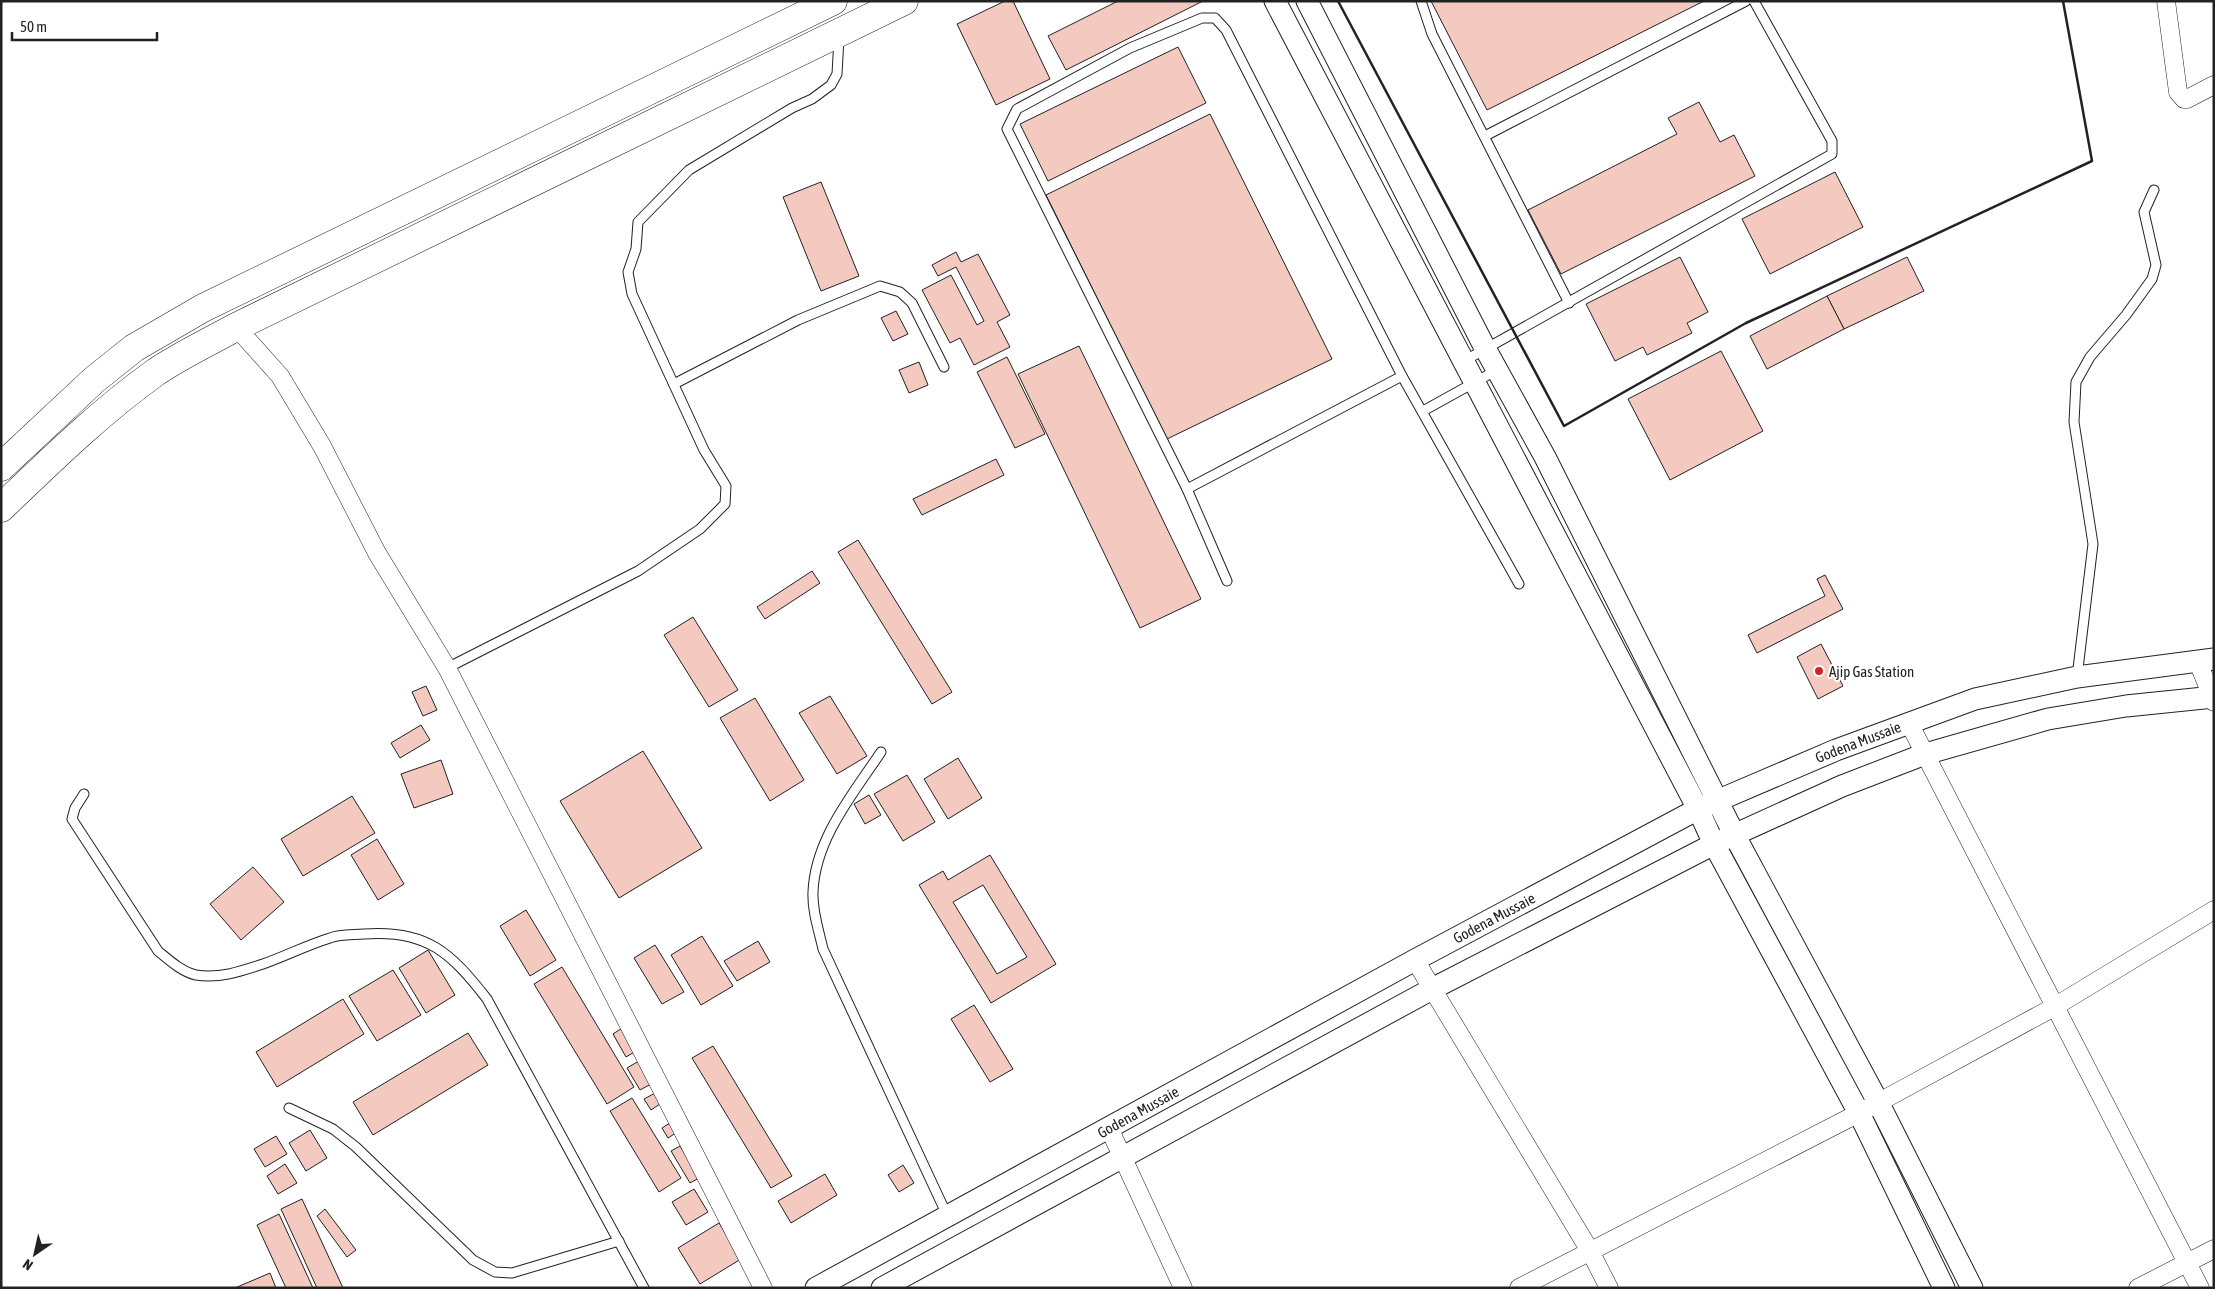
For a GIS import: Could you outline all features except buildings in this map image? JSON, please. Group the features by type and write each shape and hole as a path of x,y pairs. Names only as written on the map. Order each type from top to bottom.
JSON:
{"main road":[{"path":"1,467 94,380 134,348 202,308 832,1"},
{"path":"1,508 112,407 157,372 236,327 904,1"},
{"path":"475,174 487,205"}],"street":[{"path":"1275,1 1698,809 1714,844 1859,1113 1944,1288"},
{"path":"1306,1 1486,350 1545,457 1719,800 1735,836 1878,1102 1972,1288"},
{"path":"2166,1 2178,92 2184,99 2187,99 2214,85"},
{"path":"236,327 280,376 322,446 377,552 447,668 763,1288"},
{"path":"882,1288 1432,989 1714,844 1842,786 1925,754 2048,719 2126,706 2213,699 2206,660"},
{"name":"Godena Mussaie","path":"816,1288 947,1214 1698,809 1836,750 1975,699 2077,677 2206,660"},
{"path":"1909,723 2200,1288"},
{"path":"1519,1288 1859,1113 2054,1007 2214,910"},
{"path":"1415,960 1590,1251 1609,1288"},
{"path":"1109,1128 1183,1288"},
{"path":"2138,1288 2214,1249"}],"lane":[{"path":"1421,1 1432,34 1569,303"},
{"path":"1485,136 1746,1"},
{"path":"1463,362 1832,154 1832,141 1754,1"},
{"path":"1227,580 1187,490 1007,129 1018,109 1130,48 1202,18 1215,18 1226,30 1402,376 1519,584"},
{"path":"447,668 638,571 700,529 725,504 726,486 704,450 632,294 628,272 636,249 638,222 689,170 792,108 812,99 831,85 837,74 839,33"},
{"path":"2077,677 2093,544 2074,422 2076,382 2090,357 2126,315 2152,279 2156,265 2144,212 2154,190"},
{"path":"674,384 798,320 880,286 900,292 912,303 944,367"},
{"path":"1423,411 1497,370"},
{"path":"1187,490 1402,376"},
{"path":"881,752 831,829 816,863 812,893 814,909 823,949 947,1214"},
{"path":"84,794 75,808 72,820 158,951 178,967 188,972 197,975 231,975 332,937 387,932 410,936 427,942 462,968 487,1000 644,1288"},
{"path":"290,1108 333,1129 356,1147 473,1260 495,1272 512,1273 619,1241"}],"wall":[{"path":"1338,1 1564,426 1746,323 2092,161 2063,1"}],"place":[{"name":"Ajip Gas Station","path":"1819,671"}]}
